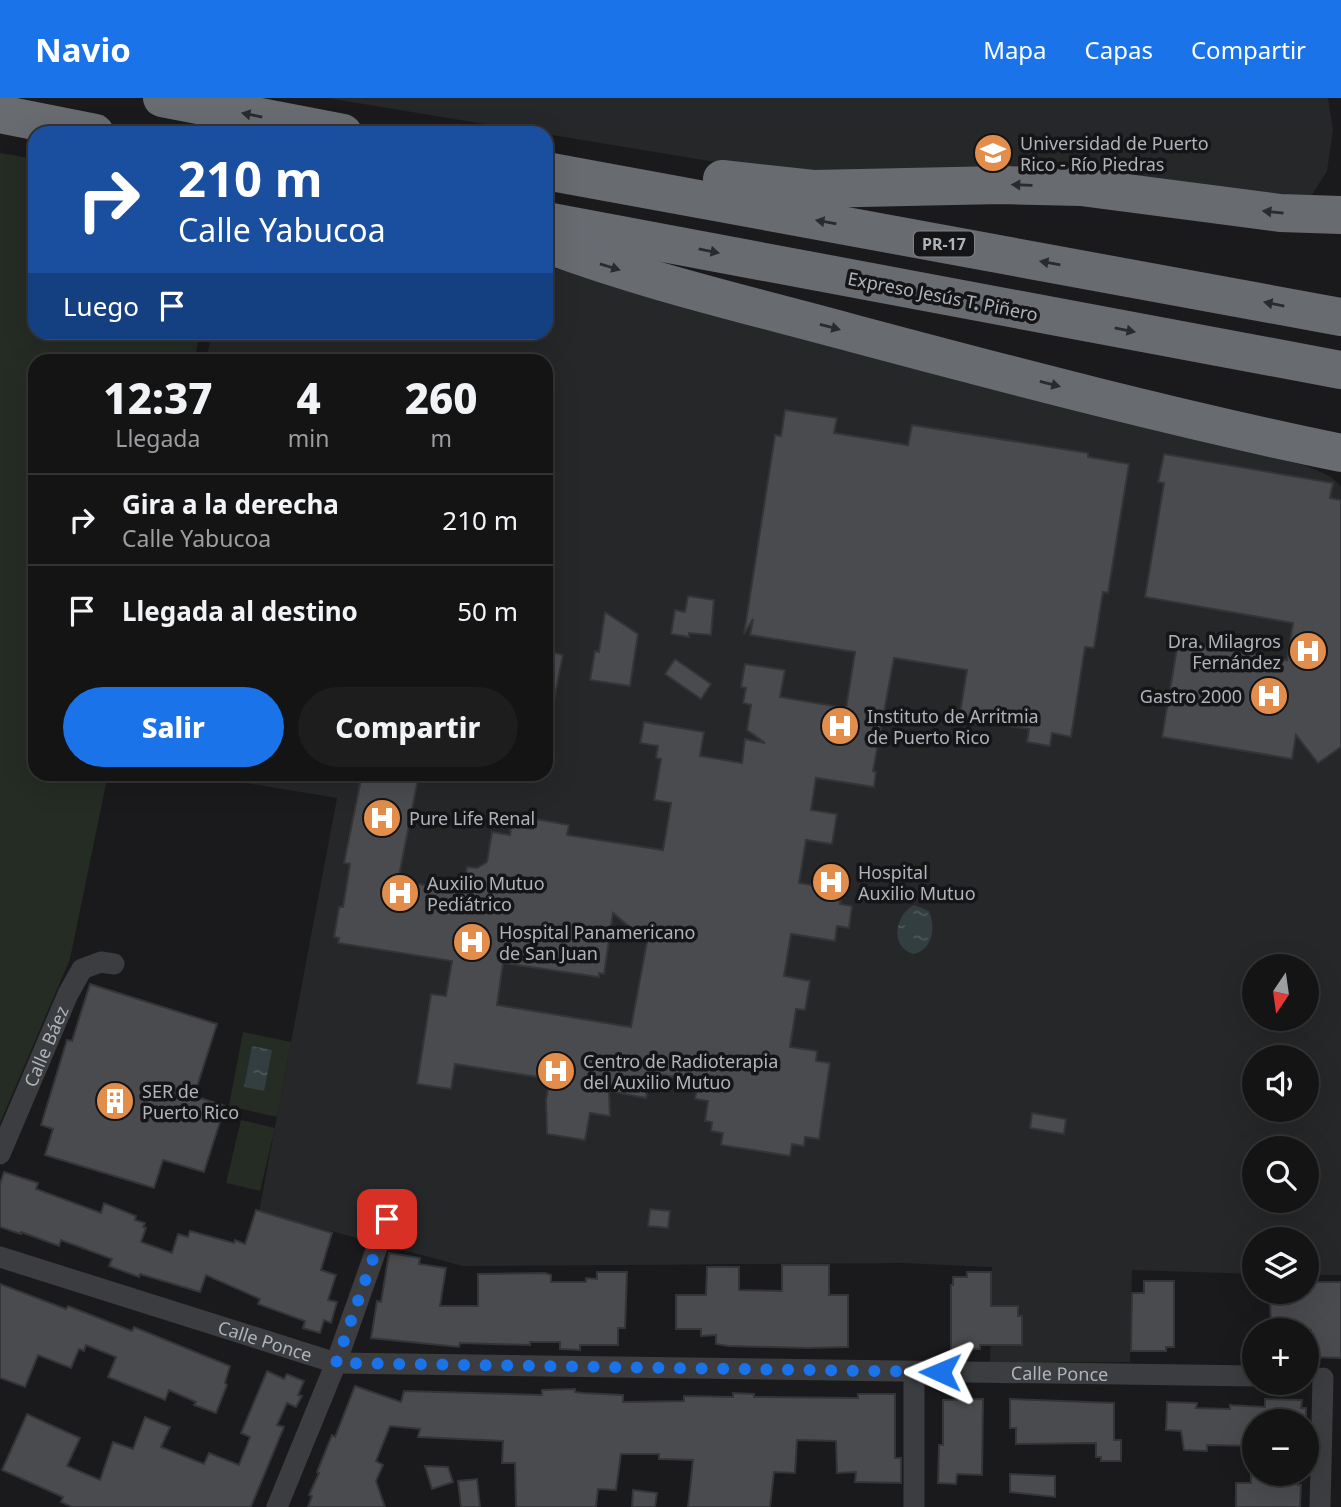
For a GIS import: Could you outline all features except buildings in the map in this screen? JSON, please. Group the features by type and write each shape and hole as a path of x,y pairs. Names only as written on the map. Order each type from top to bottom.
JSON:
{"highway":[{"path":"162,98 308,126"},
{"path":"0,114 60,126"},
{"path":"553,153 573,153 745,183 800,187 1081,187 1280,213 1341,215"},
{"name":"PR-17","path":"553,172 1341,317"},
{"name":"Expreso Jesús T. Piñero","path":"553,221 1341,370"},
{"path":"553,247 605,266 961,362 1341,453"},
{"path":"1227,349 1310,380 1341,388"},
{"path":"1283,441 1341,469"}],"street":[{"name":"Calle Báez","path":"0,1154 68,994 82,969 101,962 114,964"},
{"path":"277,1507 336,1363 387,1219"},
{"name":"Calle Ponce","path":"0,1257 336,1363 1242,1377"},
{"path":"914,1372 914,1507"},
{"path":"1320,1507 1324,1378"}],"shaded area":[{"name":"Universidad de Puerto Rico - Río Piedras","path":"327,98 1328,98 1333,130 1327,171 1312,195 1294,204 819,179 553,135 553,126 497,126"},
{"path":"0,153 28,158 28,340 198,340 195,354 28,354 28,781 107,781 70,959 0,1123"},
{"name":"Hospital Auxilio Mutuo","path":"553,268 1306,466 1330,476 1341,486 1341,1275 1319,1275 1319,1227 1242,1227 1242,1274 1132,1270 1130,1362 990,1362 992,1267 904,1263 463,1266 259,1212 337,798 234,781 553,781 553,354 207,354 210,340 553,340"},
{"path":"243,1032 291,1042 277,1117 229,1106"},
{"path":"241,1120 275,1128 260,1191 226,1183"}],"water":[{"path":"914,905 929,911 932,931 925,948 913,954 900,944 897,930 902,916"},
{"path":"252,1046 272,1050 264,1091 244,1087"}],"place":[{"name":"Universidad de Puerto Rico - Río Piedras","path":"993,153"},
{"name":"Dra. Milagros Fernández","path":"1308,651"},
{"name":"Gastro 2000","path":"1269,696"},
{"name":"Instituto de Arritmia de Puerto Rico","path":"840,726"},
{"name":"Pure Life Renal","path":"382,818"},
{"name":"Hospital Auxilio Mutuo","path":"831,882"},
{"name":"Auxilio Mutuo Pediátrico","path":"400,893"},
{"name":"Hospital Panamericano de San Juan","path":"472,942"},
{"name":"Centro de Radioterapia del Auxilio Mutuo","path":"556,1071"},
{"name":"SER de Puerto Rico","path":"115,1101"}],"route":[{"path":"387,1219 336,1363 940,1372"}]}
